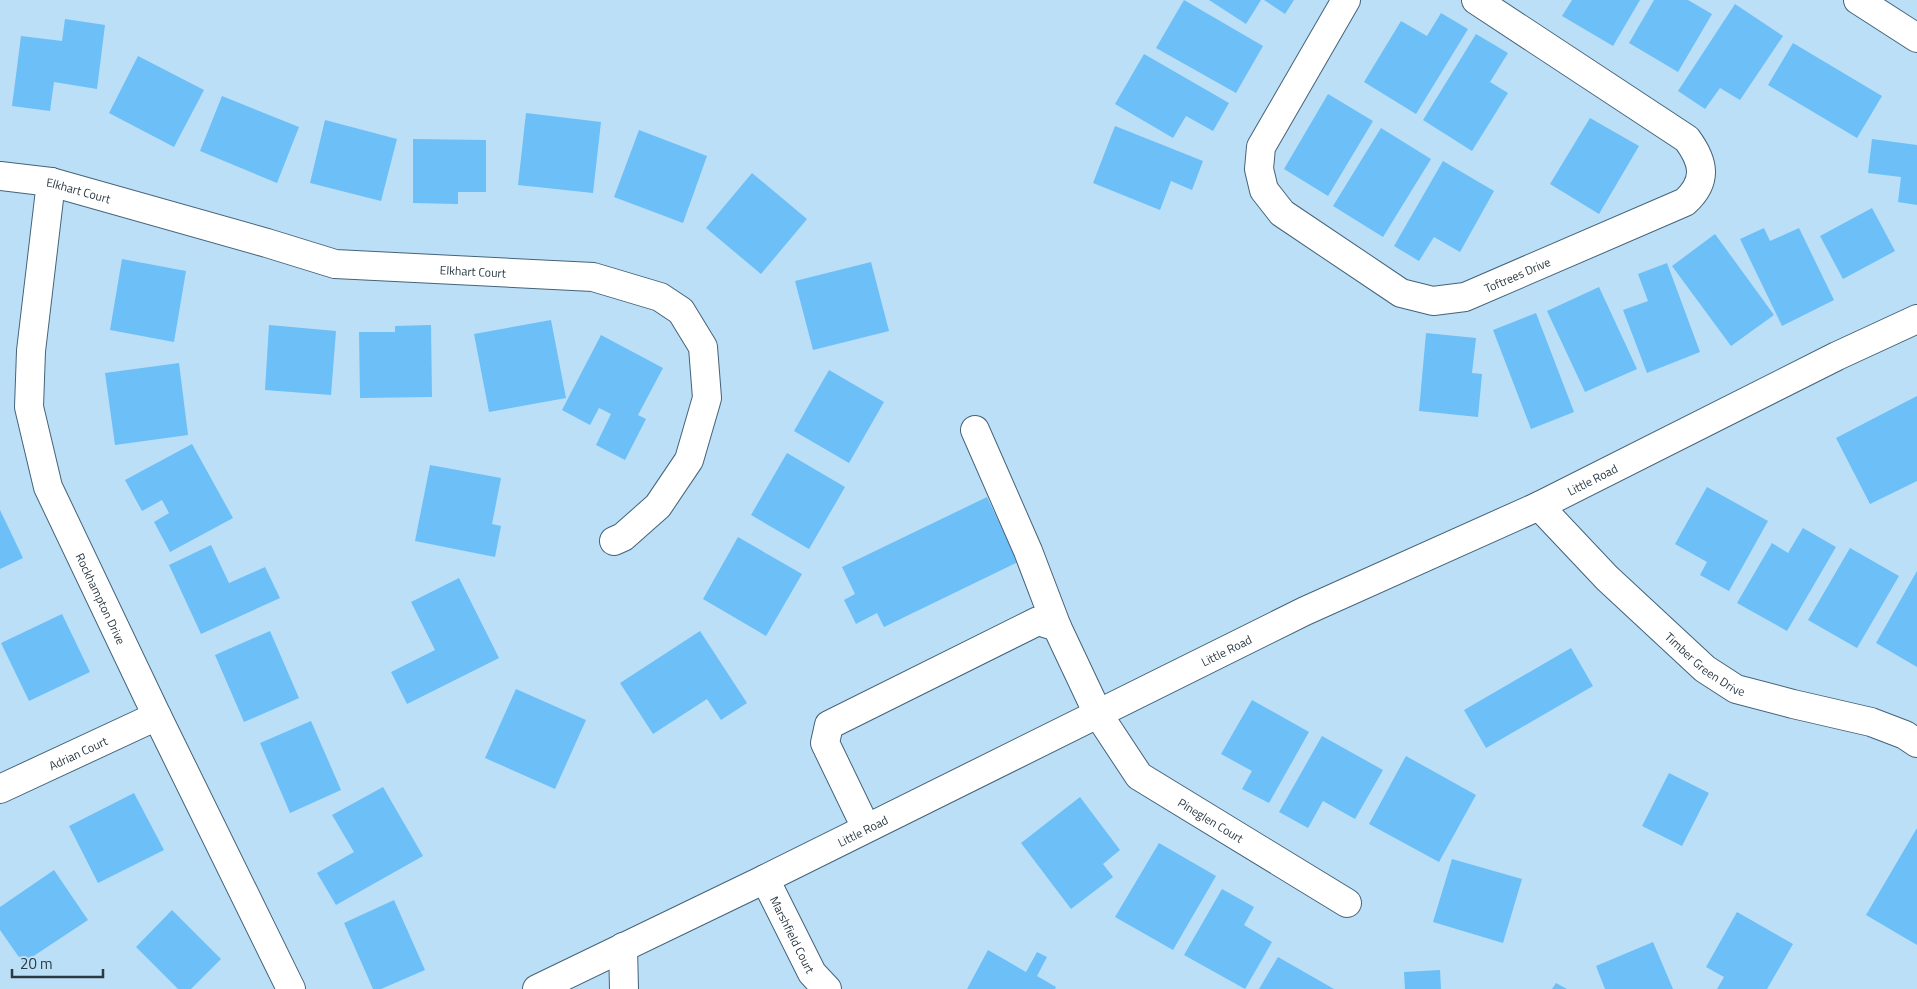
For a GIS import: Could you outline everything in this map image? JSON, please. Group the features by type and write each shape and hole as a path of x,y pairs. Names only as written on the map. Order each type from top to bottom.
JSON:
{"street":[{"name":"Toftrees Drive","path":"1346,0 1261,147 1259,169 1264,190 1282,214 1401,293 1433,301 1465,297 1676,206 1685,202 1700,185 1702,168 1697,153 1686,139 1476,0"},
{"path":"1858,0 1917,38"},
{"name":"Elkhart Court","path":"0,176 51,182 335,264 593,277 660,297 681,311 703,347 707,398 689,460 658,506 623,537 614,541"},
{"name":"Rockhampton Drive","path":"51,182 31,351 29,407 48,487 157,716 291,989"},
{"name":"Little Road","path":"537,989 1305,611 1539,506 1837,356 1917,319"},
{"name":"Pineglen Court","path":"975,430 1028,551 1057,627 1098,714 1139,776 1347,903"},
{"name":"Timber Green Drive","path":"1539,506 1607,578 1704,669 1736,688 1793,704 1871,722 1905,735 1917,743"},
{"path":"866,828 825,743 829,724 1038,621 1057,627"},
{"name":"Adrian Court","path":"0,789 157,716"},
{"name":"Marshfield Court","path":"764,878 812,973 827,989"},
{"path":"623,947 624,989"}],"building":[{"path":"1184,0 1263,46 1236,93 1156,48"},
{"path":"1209,0 1261,0 1246,24"},
{"path":"1264,0 1294,0 1285,14"},
{"path":"1572,0 1640,0 1613,46 1562,16"},
{"path":"1654,0 1688,0 1712,14 1678,72 1629,43"},
{"path":"1735,4 1783,36 1740,100 1720,88 1705,109 1678,91"},
{"path":"1441,13 1468,29 1416,114 1364,82 1401,21 1427,36"},
{"path":"65,19 105,25 97,89 54,82 50,111 12,106 21,36 62,41"},
{"path":"1476,34 1508,53 1490,82 1508,93 1472,151 1423,120"},
{"path":"1793,43 1882,96 1857,138 1768,85"},
{"path":"1144,54 1229,103 1213,131 1186,116 1173,138 1115,104"},
{"path":"138,56 204,90 174,147 109,113"},
{"path":"1328,94 1373,121 1328,196 1284,169"},
{"path":"222,96 299,127 277,183 200,151"},
{"path":"526,113 601,122 593,193 518,185"},
{"path":"1590,118 1639,146 1599,214 1550,184"},
{"path":"325,120 397,139 381,201 310,183"},
{"path":"1115,126 1203,161 1192,190 1171,181 1160,210 1093,183"},
{"path":"1381,128 1431,159 1383,237 1333,206"},
{"path":"639,130 707,156 683,223 614,197"},
{"path":"413,139 486,140 486,192 458,192 458,204 413,203"},
{"path":"1872,139 1917,145 1917,205 1898,202 1901,177 1868,173"},
{"path":"1443,161 1494,191 1460,252 1434,237 1419,261 1394,246"},
{"path":"752,173 807,219 761,274 706,228"},
{"path":"1872,208 1895,251 1843,279 1820,236"},
{"path":"1764,228 1770,241 1799,228 1834,300 1782,326 1740,239"},
{"path":"1715,234 1774,315 1731,346 1672,266"},
{"path":"122,259 186,271 174,342 110,330"},
{"path":"871,262 889,331 813,350 795,281"},
{"path":"1667,263 1700,352 1647,373 1623,310 1648,301 1638,274"},
{"path":"1599,287 1637,369 1585,392 1547,311"},
{"path":"1536,313 1574,412 1531,429 1493,330"},
{"path":"551,320 566,398 489,412 474,334"},
{"path":"269,325 336,331 331,395 265,390"},
{"path":"431,325 432,397 360,398 359,332 395,332 395,326"},
{"path":"1426,333 1476,338 1472,373 1482,374 1478,417 1419,411"},
{"path":"601,335 663,368 638,415 646,419 625,460 596,445 611,414 599,408 590,425 562,410"},
{"path":"179,363 188,435 115,445 105,373"},
{"path":"829,370 884,402 849,463 794,431"},
{"path":"1917,396 1917,481 1870,504 1836,438"},
{"path":"192,444 233,518 170,552 154,522 169,513 162,500 142,511 125,480"},
{"path":"787,453 845,487 809,549 751,515"},
{"path":"430,465 501,478 492,524 501,526 495,557 415,541"},
{"path":"1707,487 1768,521 1729,591 1700,575 1707,562 1675,544"},
{"path":"987,497 1018,562 884,627 877,613 856,624 844,600 855,594 842,567"},
{"path":"0,510 23,558 0,569"},
{"path":"1803,528 1836,547 1787,631 1737,603 1772,543 1788,553"},
{"path":"738,537 802,574 766,636 703,599"},
{"path":"211,545 229,583 265,567 280,598 201,634 169,565"},
{"path":"1850,548 1899,576 1857,648 1808,620"},
{"path":"1917,571 1917,667 1876,643"},
{"path":"459,578 499,658 407,704 391,672 435,650 411,602"},
{"path":"62,614 90,672 29,701 1,643"},
{"path":"270,631 299,698 244,722 215,655"},
{"path":"700,631 747,703 721,720 707,699 653,734 620,683"},
{"path":"1571,648 1593,686 1486,748 1464,710"},
{"path":"516,689 586,720 555,789 485,758"},
{"path":"1252,700 1309,732 1269,803 1242,789 1252,771 1221,754"},
{"path":"311,721 341,790 290,813 260,743"},
{"path":"1322,736 1383,770 1355,819 1323,801 1308,828 1279,812"},
{"path":"1406,756 1476,795 1439,862 1369,824"},
{"path":"1669,773 1709,793 1682,846 1642,826"},
{"path":"383,787 423,856 336,905 317,873 354,852 332,815"},
{"path":"134,793 164,850 98,883 69,826"},
{"path":"1080,797 1120,850 1103,864 1113,877 1071,909 1021,843"},
{"path":"1917,828 1917,945 1866,915"},
{"path":"1159,843 1216,876 1173,950 1115,917"},
{"path":"1452,859 1522,879 1503,943 1433,922"},
{"path":"54,870 88,920 23,963 0,930 0,907"},
{"path":"1222,889 1254,907 1244,925 1272,942 1245,989 1184,955"},
{"path":"394,900 425,970 381,989 373,989 344,923"},
{"path":"172,910 221,959 191,989 178,989 136,947"},
{"path":"1737,912 1793,944 1767,989 1717,989 1724,977 1706,967"},
{"path":"1653,942 1673,989 1605,989 1596,966"},
{"path":"988,950 1026,972 1037,952 1047,957 1037,976 1056,987 1055,989 967,989"},
{"path":"1278,957 1334,989 1259,989"},
{"path":"1440,970 1441,989 1405,989 1404,972"},
{"path":"1556,983 1567,989 1552,989"}]}
